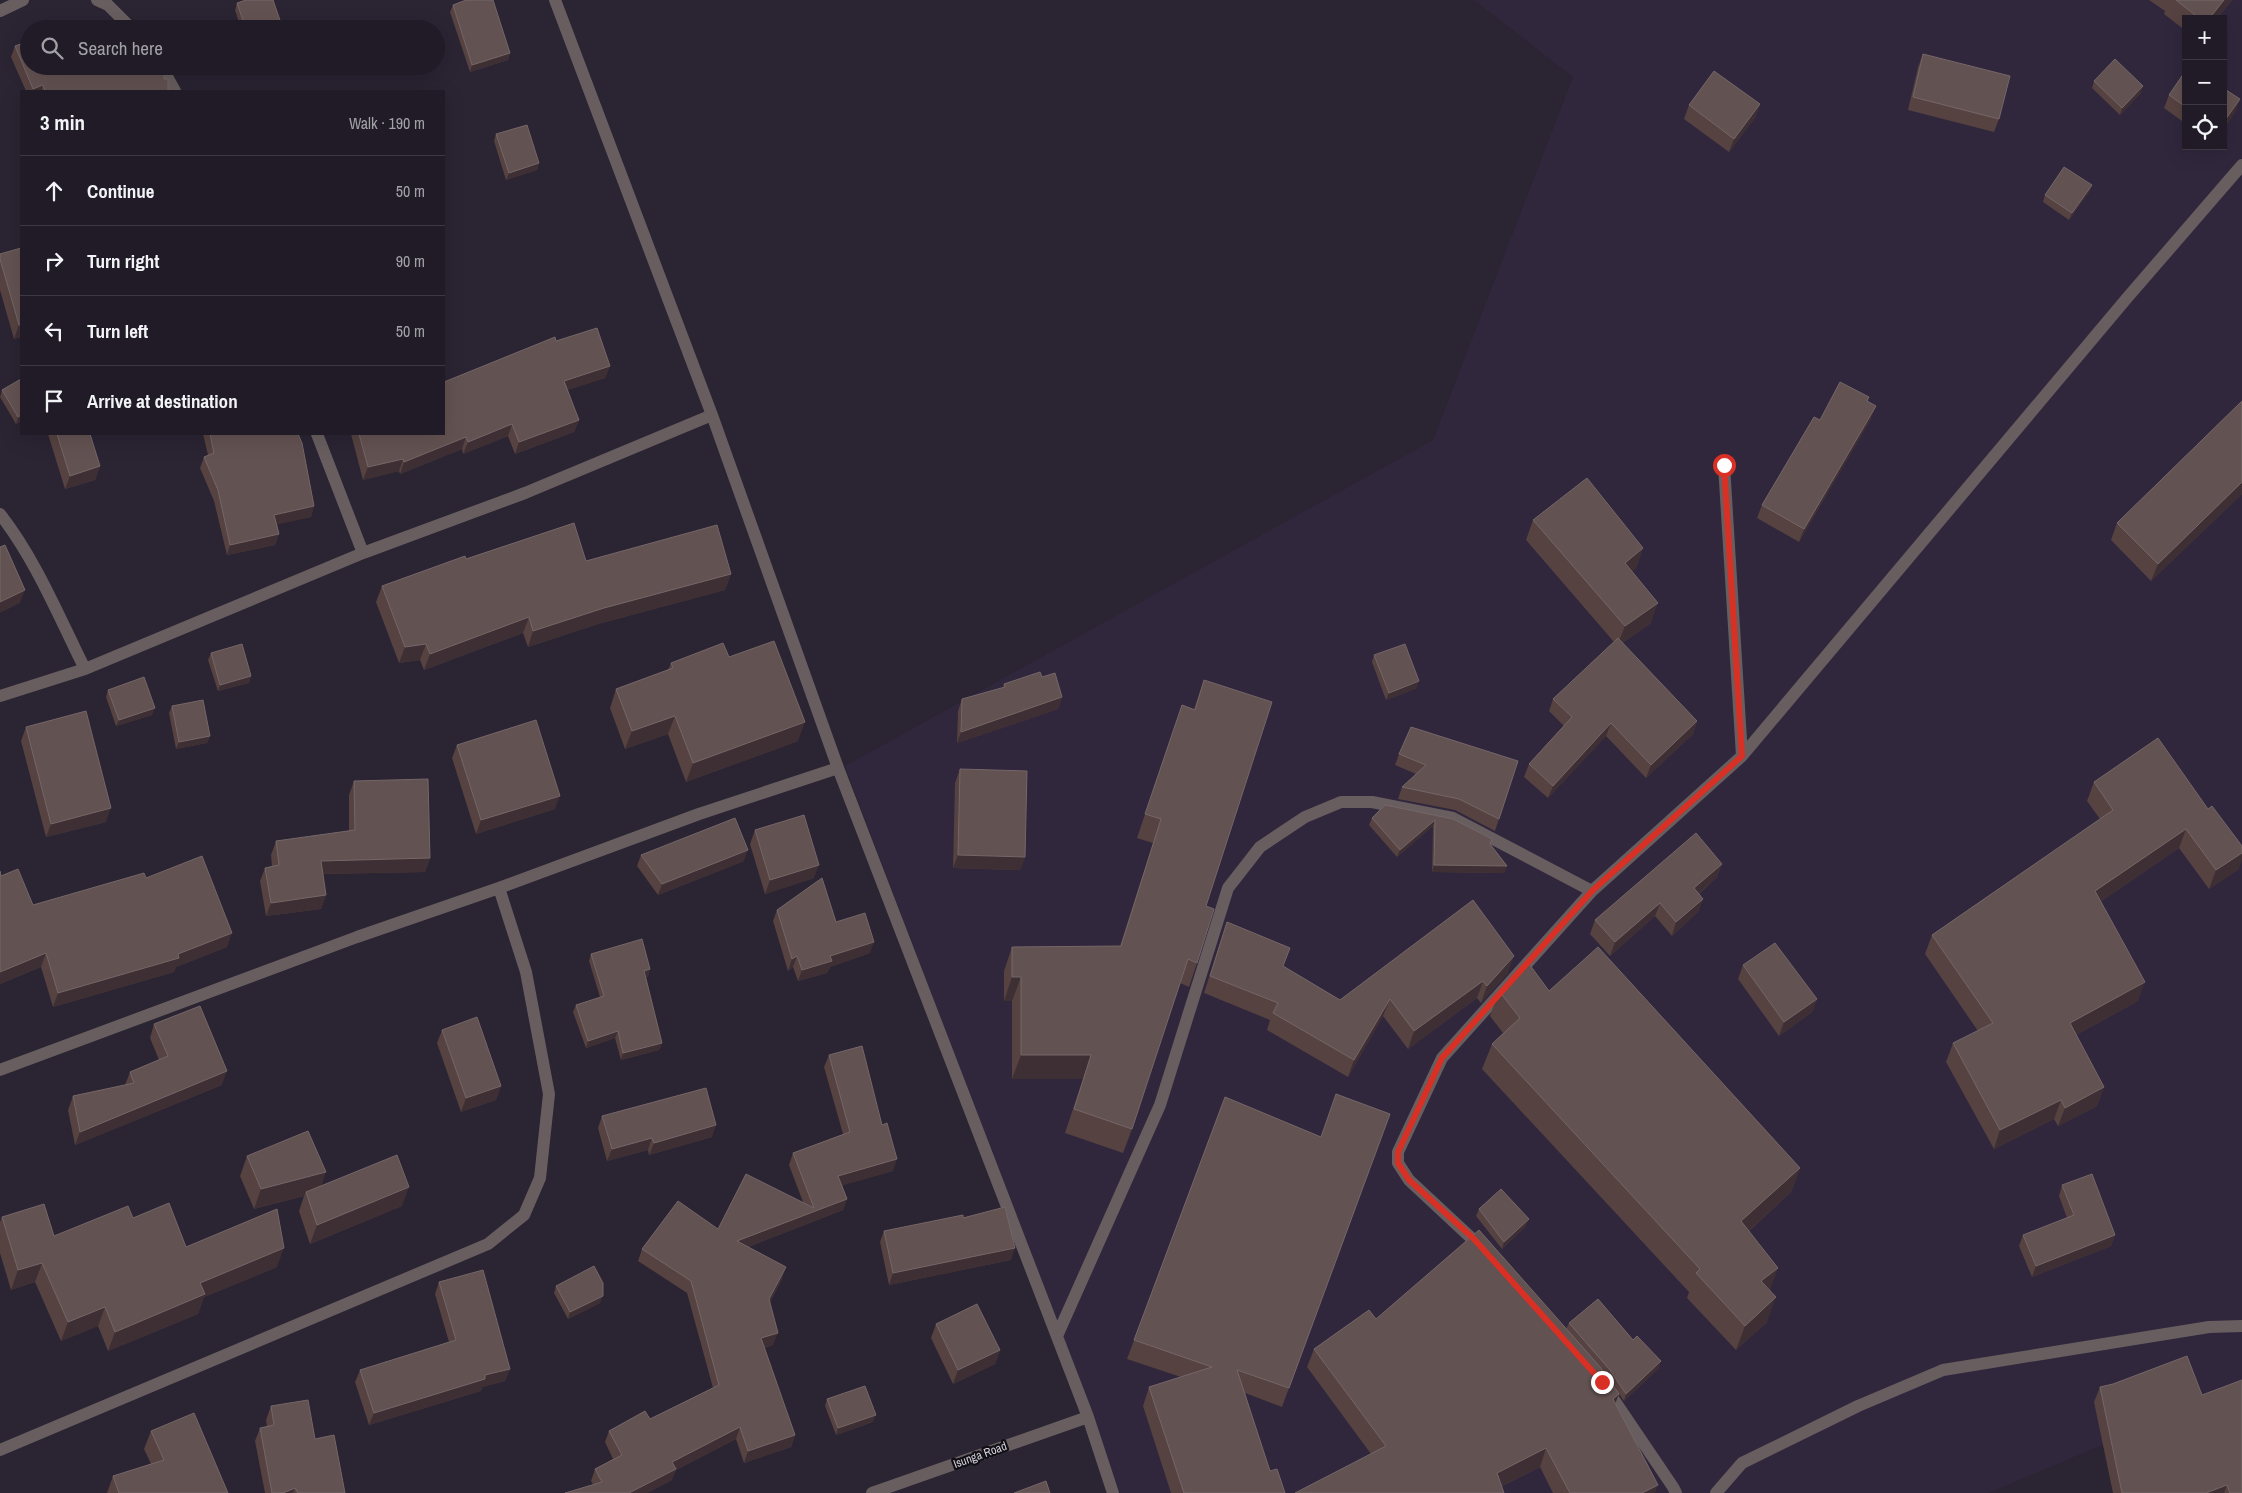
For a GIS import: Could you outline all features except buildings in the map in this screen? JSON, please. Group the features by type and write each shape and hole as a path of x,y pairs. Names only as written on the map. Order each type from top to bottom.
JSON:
{"street":[{"path":"0,11 23,0"},
{"path":"97,0 108,5 123,20"},
{"path":"555,0 712,416 838,768 1088,1416 1113,1493"},
{"path":"166,75 174,90"},
{"path":"1493,1260 1474,1239 1409,1180 1398,1163 1398,1152 1442,1058 1592,891 1742,756 2127,298 2242,165"},
{"path":"0,696 85,669 363,554 525,493 712,416"},
{"path":"317,435 363,554"},
{"path":"1724,465 1742,756"},
{"path":"0,514 11,528 42,581 85,669"},
{"path":"0,1070 357,937 499,888 700,814 838,768"},
{"path":"1057,1336 1160,1105 1228,888 1260,847 1305,816 1340,802 1372,802 1453,818 1592,891"},
{"path":"0,1450 488,1244 524,1215 540,1178 549,1094 526,972 499,888"},
{"path":"1716,1493 1742,1463 1858,1406 1943,1370 2209,1327 2242,1326"},
{"path":"1595,1374 1676,1493"},
{"name":"Isunga Road","path":"872,1493 1088,1416"}],"shaded area":[{"path":"1474,0 2242,0 2242,1386 1989,1493 1120,1493 845,766 1433,440 1573,77"}],"route":[{"path":"1602,1382 1474,1239 1409,1180 1398,1163 1398,1152 1442,1058 1592,891 1742,756 1724,465"}]}
